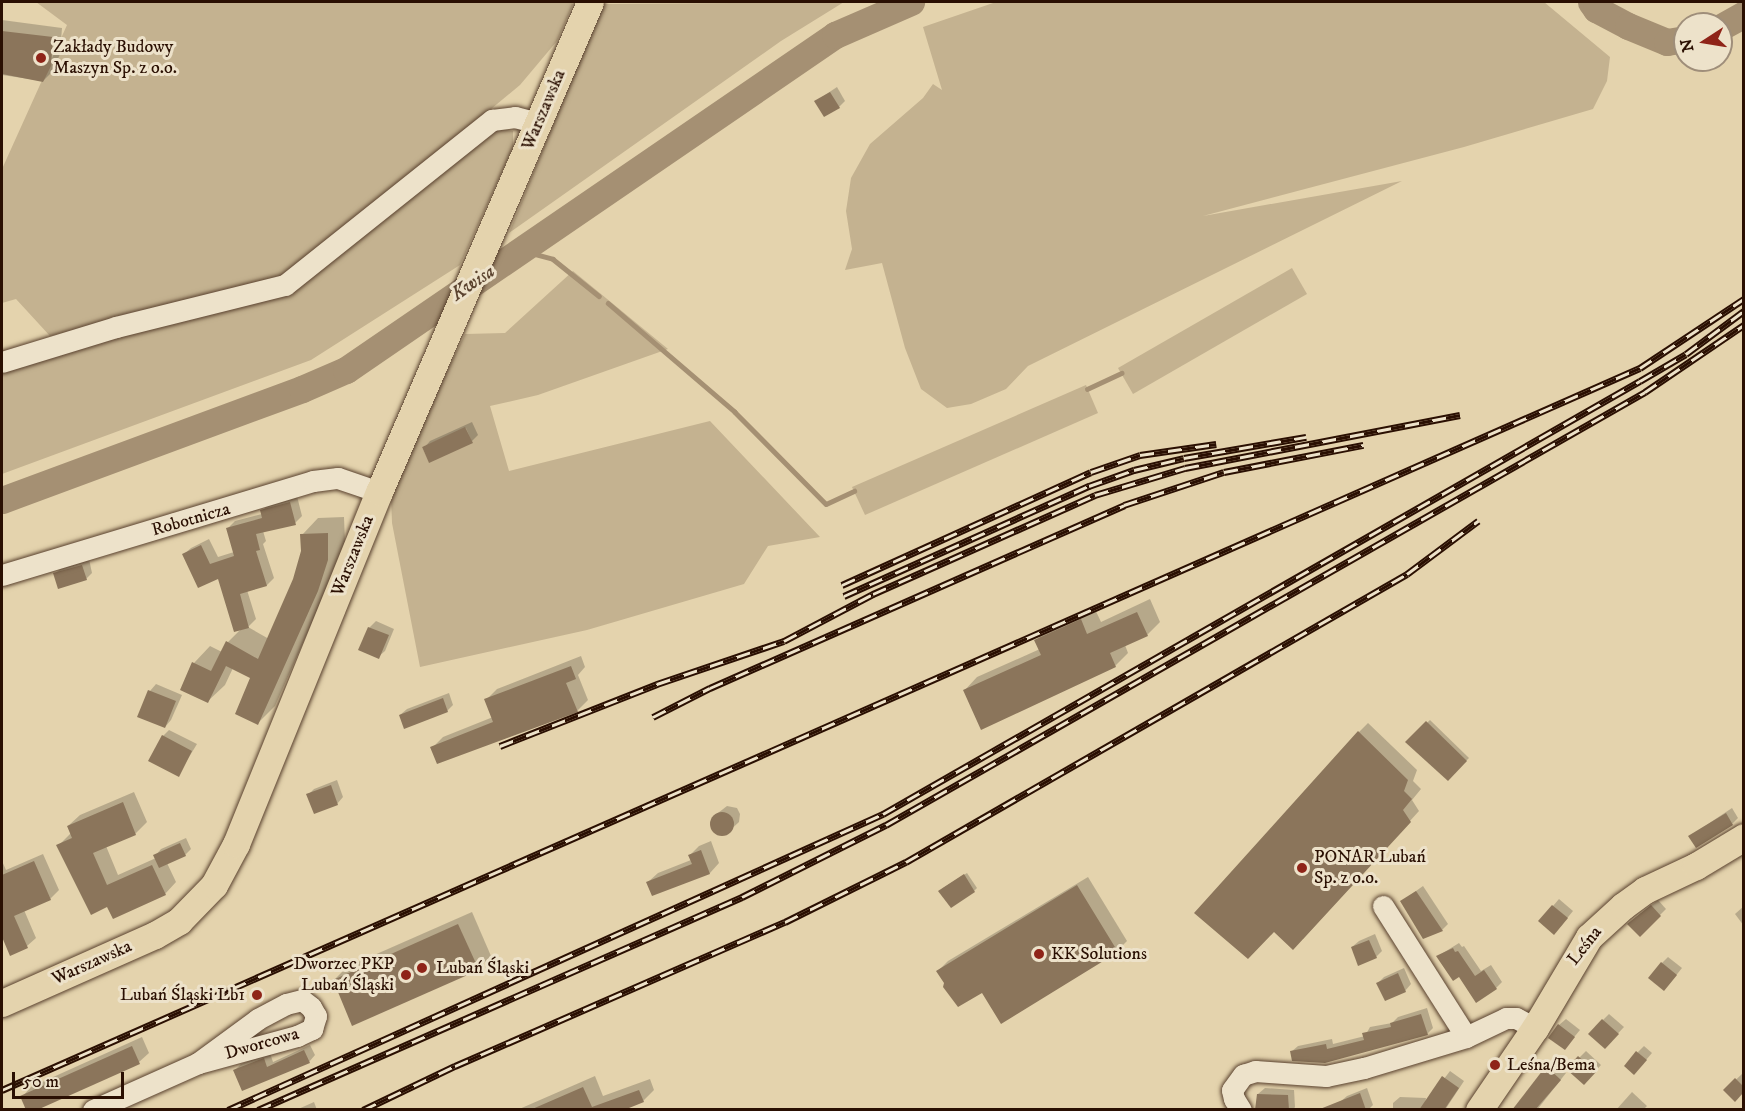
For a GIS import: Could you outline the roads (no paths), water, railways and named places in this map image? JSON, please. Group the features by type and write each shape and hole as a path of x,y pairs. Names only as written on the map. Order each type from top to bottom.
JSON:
{"main road":[{"name":"Warszawska","path":"2,1003 155,935 179,921 214,885 236,844 379,492 590,2"},
{"name":"Leśna","path":"1479,1110 1534,1028 1575,955 1605,921 1645,891 1696,866 1743,837"}],"street":[{"path":"2,362 116,327 285,285 339,245 492,120 515,117 535,132"},
{"name":"Robotnicza","path":"2,575 313,482 338,478 379,492"},
{"path":"1383,906 1466,1037"},
{"name":"Dworcowa","path":"93,1110 198,1063 297,1036 312,1029 316,1016 312,1007 302,1000 286,1004 258,1018 198,1063"},
{"path":"1241,1110 1234,1099 1232,1090 1243,1075 1255,1071 1326,1076 1364,1068 1466,1037 1506,1018 1516,1018 1534,1028"}],"waterway":[{"name":"Kwisa","path":"2,500 302,389 346,370 835,35 911,2"},
{"name":"Kwisa","path":"1591,2 1596,9 1628,26 1667,42 1673,41"},
{"name":"Kwisa","path":"1733,20 1744,14"},
{"path":"520,250 553,259 599,296"},
{"path":"608,303 735,412 826,504 854,491"},
{"path":"1087,389 1121,373"}],"railway":[{"path":"2,1090 1640,368 1744,299"},
{"path":"228,1110 883,814 1640,381 1686,354 1744,311"},
{"path":"258,1110 742,897 886,825 1645,392 1744,325"},
{"path":"500,746 657,684 784,641 873,594 1095,495 1185,468 1460,415"},
{"path":"844,596 1089,486 1134,470 1184,458 1306,437"},
{"path":"842,585 1091,472 1140,455 1216,444"},
{"path":"653,717 710,688 1124,505 1224,472 1363,445"},
{"path":"363,1110 455,1066 785,922 906,862 1407,574 1478,521"}],"place":[{"name":"Zakłady Budowy Maszyn Sp. z o.o.","path":"41,58"},
{"name":"PONAR Lubań Sp. z o.o.","path":"1302,868"},
{"name":"KK Solutions","path":"1039,954"},
{"name":"Lubań Śląski","path":"422,968"},
{"name":"Dworzec PKP Lubań Śląski","path":"406,975"},
{"name":"Lubań Śląski Lb1","path":"257,995"},
{"name":"Leśna/Bema","path":"1495,1065"}]}
